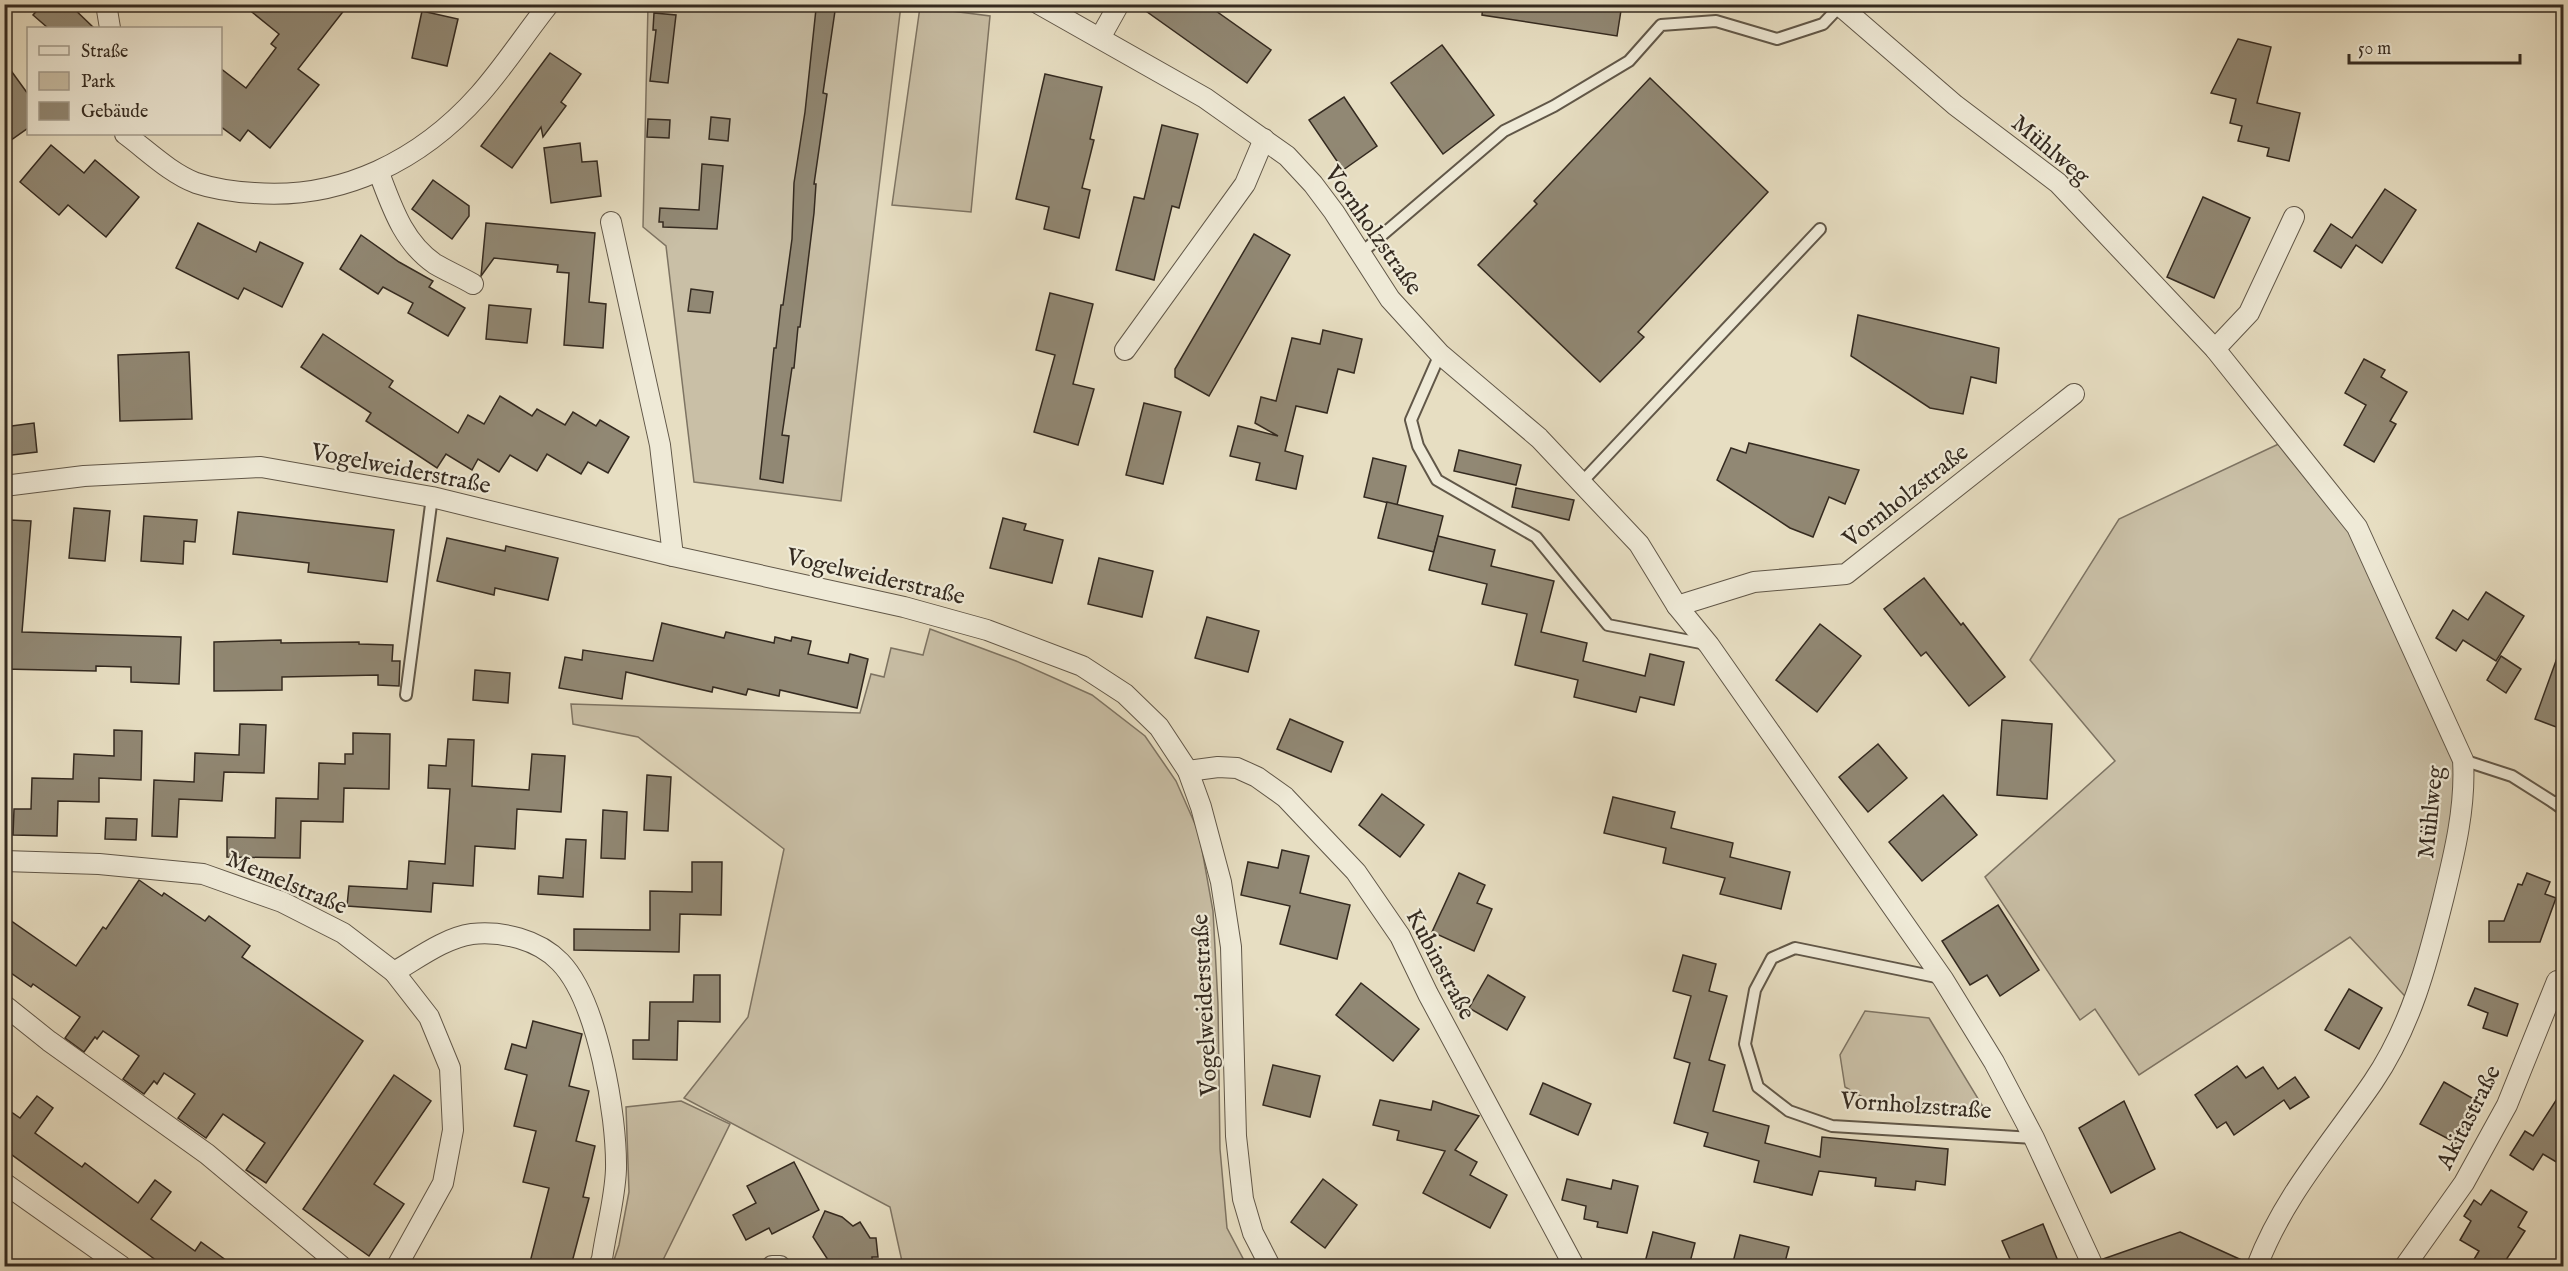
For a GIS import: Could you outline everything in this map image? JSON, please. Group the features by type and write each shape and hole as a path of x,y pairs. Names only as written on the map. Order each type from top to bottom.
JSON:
{"street":[{"path":"106,4 110,27"},
{"path":"126,135 175,172 197,183 236,192 284,196 325,190 379,172 438,134 479,95 549,4"},
{"name":"Vornholzstraße","path":"1039,4 1205,98 1287,156 1313,184 1390,299 1440,354 1539,438 1639,544 1677,606 1709,645 1943,979 1994,1062 2034,1138 2093,1266"},
{"path":"1100,38 1119,4"},
{"name":"Mühlweg","path":"1839,5 1955,105 2058,183 2215,349 2357,527 2463,760 2464,781 2451,866 2430,952 2414,1004 2397,1043 2373,1082 2322,1151 2281,1213 2258,1266"},
{"path":"1125,350 1245,184 1264,139"},
{"path":"379,172 395,217 412,243 434,263 473,284"},
{"path":"2215,349 2249,313 2294,217"},
{"path":"611,222 660,445 673,556"},
{"name":"Vornholzstraße","path":"1677,606 1754,582 1846,574 2074,394"},
{"name":"Vogelweiderstraße","path":"4,486 84,476 261,468 432,497 673,556 904,607 987,630 1082,666 1125,694 1159,727 1188,771 1202,807 1221,882 1231,947 1236,1136 1243,1199 1253,1233 1270,1266"},
{"name":"Kubinstraße","path":"1188,771 1218,767 1237,768 1257,777 1285,797 1356,872 1400,936 1428,994 1574,1266"},
{"name":"Memelstraße","path":"4,861 99,864 204,874 282,902 343,933 394,972 429,1017 450,1068 453,1130 443,1183 397,1266"},
{"path":"394,972 439,946 470,934 500,934 530,942 559,961 570,976 591,1018 609,1084 616,1169 599,1266"},
{"name":"Akitastraße","path":"2405,1266 2464,1183 2507,1105 2557,981"},
{"path":"4,1005 49,1041 207,1154 341,1266"},
{"path":"4,1183 110,1262"},
{"path":"772,1266 780,1266"}],"lane":[{"path":"1360,254 1504,131 1554,106 1629,61 1661,26 1716,21 1777,39 1823,24 1839,5"},
{"path":"1581,483 1820,229"},
{"path":"1440,354 1411,420 1418,446 1437,480 1536,537 1608,625 1709,645"},
{"path":"405,695 432,497"},
{"path":"2463,760 2512,776 2558,802 2564,810"},
{"name":"Vornholzstraße","path":"1943,979 1795,948 1772,958 1755,990 1745,1044 1758,1087 1790,1111 1832,1126 2034,1138"}],"green space":[{"path":"648,5 901,5 841,501 694,482 666,246 643,227"},
{"path":"920,7 990,16 971,212 892,205"},
{"path":"2285,441 2354,524 2463,761 2415,1007 2350,937 2139,1075 2095,1009 2080,1020 1985,877 2115,761 2030,660 2119,519"},
{"path":"930,629 1016,661 1092,695 1145,736 1176,781 1199,833 1213,911 1218,1003 1220,1149 1227,1228 1247,1266 903,1266 890,1207 684,1098 748,1017 784,849 638,737 573,724 571,704 860,713 871,674 884,677 891,648 923,655"},
{"path":"1865,1011 1929,1018 1988,1115 1871,1102 1845,1087 1840,1055"},
{"path":"681,1101 730,1124 660,1266 612,1266 619,1245 629,1192 626,1107"}],"building":[{"path":"43,4 69,4 93,27 47,27 33,15"},
{"path":"242,4 349,4 298,69 319,85 270,148 248,130 240,141 222,128 222,70 246,88 276,48 271,44 279,34"},
{"path":"1136,4 1206,4 1271,50 1247,83"},
{"path":"1483,4 1622,4 1617,36 1482,15"},
{"path":"816,9 835,11 823,93 827,94 814,184 816,184 814,213 800,327 798,327 794,368 792,368 782,435 789,436 783,483 760,479 774,348 776,348 792,239 794,183 805,112"},
{"path":"422,11 458,19 447,66 412,58"},
{"path":"654,13 676,15 668,83 650,81 656,30 653,30"},
{"path":"2238,39 2271,47 2257,103 2300,113 2289,161 2267,156 2269,148 2238,141 2242,126 2230,123 2236,99 2211,93"},
{"path":"1442,45 1494,115 1443,154 1391,83"},
{"path":"550,53 581,74 561,102 566,106 543,137 541,127 512,168 481,146"},
{"path":"4,61 27,93 27,129 4,145"},
{"path":"1045,74 1102,87 1090,139 1094,140 1082,188 1090,190 1079,238 1044,229 1049,207 1016,199"},
{"path":"1650,78 1768,192 1638,332 1644,337 1600,382 1478,265 1537,204 1534,201"},
{"path":"1344,97 1377,146 1343,170 1309,120"},
{"path":"711,117 730,119 728,141 709,139"},
{"path":"648,119 670,120 669,138 647,137"},
{"path":"1162,125 1198,134 1179,208 1172,206 1154,280 1116,270 1134,197 1144,199"},
{"path":"580,143 582,162 597,161 601,196 551,203 544,148"},
{"path":"51,145 84,173 95,160 139,197 106,237 68,205 59,215 20,182"},
{"path":"702,164 723,166 717,229 663,227 663,222 659,222 660,208 699,210"},
{"path":"433,180 469,206 469,216 452,239 412,209"},
{"path":"2385,189 2416,210 2382,263 2356,245 2341,268 2314,251 2331,224 2352,238"},
{"path":"2203,197 2250,218 2214,298 2167,277"},
{"path":"198,223 256,252 260,242 303,263 282,307 244,288 238,299 176,268"},
{"path":"486,223 595,233 589,302 606,304 603,348 564,345 569,273 557,272 558,265 494,258 481,276"},
{"path":"1254,234 1290,255 1209,396 1175,377 1175,369"},
{"path":"361,235 399,262 433,281 429,287 465,308 448,336 408,313 413,303 383,287 378,294 340,269"},
{"path":"691,289 713,292 710,313 688,311"},
{"path":"1050,293 1093,304 1073,384 1094,389 1078,445 1034,432 1055,355 1036,350"},
{"path":"489,305 531,309 527,343 486,339"},
{"path":"1858,315 1999,348 1996,383 1971,377 1963,414 1930,408 1851,356"},
{"path":"1323,330 1362,339 1354,373 1338,369 1327,413 1296,406 1285,451 1303,456 1296,489 1256,480 1260,463 1230,456 1238,426 1278,436 1255,423 1261,397 1276,401 1292,338 1320,344"},
{"path":"323,334 393,381 389,387 458,433 468,415 484,424 500,396 532,416 537,409 565,425 573,412 596,426 600,420 629,437 608,473 588,462 581,474 547,454 537,471 510,455 499,472 478,459 472,470 446,454 437,468 366,421 371,413 301,367"},
{"path":"189,352 192,419 120,421 118,355"},
{"path":"2364,359 2385,370 2381,377 2407,392 2390,421 2396,424 2374,462 2344,445 2366,405 2345,393"},
{"path":"1144,403 1181,412 1163,484 1126,475"},
{"path":"34,423 37,452 4,456 4,427"},
{"path":"1749,443 1859,470 1845,504 1829,497 1813,537 1790,528 1717,480 1731,448 1746,453"},
{"path":"1459,450 1521,465 1516,485 1454,471"},
{"path":"1373,458 1406,466 1397,505 1364,497"},
{"path":"1516,488 1574,500 1569,520 1512,507"},
{"path":"1387,502 1443,516 1434,552 1378,538"},
{"path":"74,508 110,511 105,561 69,558"},
{"path":"238,512 394,530 387,582 308,572 309,563 233,554"},
{"path":"144,516 197,520 195,542 184,541 183,564 141,561"},
{"path":"1003,518 1026,524 1024,530 1063,540 1052,583 990,568"},
{"path":"10,520 31,521 22,632 181,637 179,684 131,682 131,667 96,666 96,671 4,669 4,594"},
{"path":"1438,536 1495,550 1491,566 1554,581 1541,632 1587,643 1583,661 1645,676 1650,654 1684,662 1674,705 1640,697 1636,712 1574,697 1578,680 1515,665 1527,614 1482,604 1487,584 1429,570"},
{"path":"447,538 505,551 506,546 558,558 548,600 495,588 494,595 437,581"},
{"path":"1099,558 1153,571 1142,617 1088,604"},
{"path":"1924,578 2005,677 1969,706 1926,652 1921,656 1884,609"},
{"path":"2486,592 2524,616 2496,661 2463,640 2456,651 2436,638 2453,610 2468,620"},
{"path":"1207,617 1259,631 1248,672 1195,658"},
{"path":"662,623 724,638 726,632 774,643 775,637 791,641 792,637 811,641 808,654 848,663 850,654 868,659 857,708 780,690 779,696 748,689 746,695 713,687 712,692 626,672 622,699 559,688 565,657 582,660 583,650 653,661"},
{"path":"1820,624 1861,656 1817,712 1776,680"},
{"path":"281,640 281,643 359,642 359,644 393,645 392,661 400,661 399,686 378,685 378,675 282,677 282,690 214,691 214,642"},
{"path":"2561,647 2564,647 2564,730 2535,719"},
{"path":"2501,656 2521,669 2506,693 2487,680"},
{"path":"475,670 510,673 508,703 473,700"},
{"path":"1290,719 1343,742 1331,772 1277,749"},
{"path":"2002,720 2052,724 2047,799 1997,795"},
{"path":"240,724 266,725 264,773 224,772 222,801 179,799 177,837 152,836 154,780 194,782 195,753 239,755"},
{"path":"114,730 142,731 141,780 99,778 99,802 58,801 57,836 13,835 14,809 31,809 32,778 73,779 74,754 114,756"},
{"path":"353,733 390,734 389,789 344,788 343,822 301,821 300,858 227,857 227,837 275,838 276,798 318,799 319,763 345,764 345,754 353,754"},
{"path":"448,739 474,740 472,786 529,790 532,754 565,756 561,812 517,809 515,849 475,846 473,886 433,883 431,912 347,906 349,886 407,889 409,861 445,864 450,789 428,788 429,765 446,766"},
{"path":"1878,744 1907,778 1868,812 1839,777"},
{"path":"647,775 671,777 668,831 644,830"},
{"path":"1382,794 1424,825 1400,857 1359,825"},
{"path":"1943,795 1977,835 1922,881 1889,842"},
{"path":"1613,797 1675,812 1671,828 1733,843 1730,857 1790,872 1781,909 1720,894 1725,878 1663,863 1666,848 1604,833"},
{"path":"603,810 627,812 625,859 601,858"},
{"path":"106,818 137,819 136,840 105,839"},
{"path":"566,839 586,840 583,897 538,894 539,876 563,878"},
{"path":"1282,850 1309,856 1300,893 1350,905 1337,959 1280,944 1290,906 1241,895 1248,862 1278,868"},
{"path":"692,862 722,862 721,915 680,914 679,952 574,950 574,929 650,930 650,891 692,892"},
{"path":"1459,873 1485,885 1477,903 1492,909 1474,951 1432,932"},
{"path":"2527,873 2550,882 2545,894 2556,898 2540,942 2489,942 2489,921 2504,921 2518,884 2522,885"},
{"path":"139,880 162,896 164,893 205,921 209,916 250,946 242,957 363,1041 266,1183 246,1170 265,1143 223,1114 206,1138 178,1118 195,1094 164,1073 157,1084 154,1081 144,1094 123,1079 139,1056 103,1031 97,1039 95,1037 84,1052 65,1038 80,1017 33,984 31,987 4,968 4,916 76,966 103,927 106,929"},
{"path":"1998,905 2039,970 2000,996 1987,975 1970,985 1942,941"},
{"path":"1683,955 1716,964 1709,991 1727,996 1709,1060 1725,1065 1713,1111 1769,1126 1765,1143 1820,1157 1822,1137 1948,1149 1945,1185 1916,1181 1915,1190 1875,1186 1876,1178 1819,1171 1812,1195 1754,1182 1759,1161 1704,1146 1708,1133 1674,1123 1690,1063 1674,1058 1691,996 1673,991"},
{"path":"694,975 720,975 720,1022 678,1021 677,1060 633,1059 633,1040 649,1040 650,1002 693,1002"},
{"path":"1488,975 1525,997 1507,1030 1469,1008"},
{"path":"1361,983 1419,1029 1393,1061 1336,1015"},
{"path":"2475,988 2518,1004 2507,1036 2483,1028 2488,1013 2468,1005"},
{"path":"2349,989 2382,1008 2359,1049 2325,1030"},
{"path":"533,1021 582,1034 569,1086 589,1091 576,1141 595,1146 583,1197 589,1198 571,1266 529,1266 549,1188 523,1182 536,1131 514,1126 527,1075 505,1069 512,1044 526,1048"},
{"path":"1273,1065 1320,1076 1310,1117 1263,1105"},
{"path":"2237,1066 2246,1078 2263,1067 2278,1089 2295,1077 2309,1097 2290,1109 2284,1100 2234,1135 2226,1122 2217,1128 2195,1095"},
{"path":"394,1075 431,1101 374,1184 404,1204 369,1256 303,1209"},
{"path":"2444,1082 2479,1102 2456,1143 2420,1124"},
{"path":"1543,1083 1591,1104 1578,1135 1530,1114"},
{"path":"2564,1088 2564,1154 2558,1163 2543,1154 2533,1170 2510,1155 2525,1131 2533,1136"},
{"path":"37,1096 53,1108 35,1133 82,1167 85,1163 138,1203 155,1180 171,1192 151,1219 195,1251 201,1242 234,1266 164,1266 4,1149 4,1107 20,1118"},
{"path":"1380,1100 1431,1110 1433,1101 1479,1116 1455,1150 1477,1162 1470,1175 1507,1195 1490,1228 1423,1193 1445,1151 1397,1140 1399,1131 1373,1125"},
{"path":"2124,1101 2155,1169 2111,1193 2079,1128"},
{"path":"794,1162 819,1210 772,1234 769,1228 746,1240 733,1215 756,1203 747,1186"},
{"path":"1323,1179 1357,1205 1325,1248 1291,1222"},
{"path":"1567,1179 1611,1189 1613,1180 1638,1186 1627,1233 1597,1227 1598,1222 1584,1219 1586,1206 1562,1200"},
{"path":"2491,1190 2527,1212 2518,1227 2525,1231 2502,1266 2470,1266 2479,1251 2460,1240 2471,1221 2464,1216 2474,1200 2481,1205"},
{"path":"825,1211 842,1217 853,1226 860,1222 870,1238 876,1238 878,1257 872,1257 872,1266 832,1266 813,1237"},
{"path":"2043,1224 2060,1266 2013,1266 2002,1241"},
{"path":"1653,1232 1695,1243 1689,1266 1644,1266"},
{"path":"2180,1232 2246,1262 2245,1266 2105,1266 2103,1259"},
{"path":"1740,1235 1789,1247 1784,1266 1732,1266"}]}
